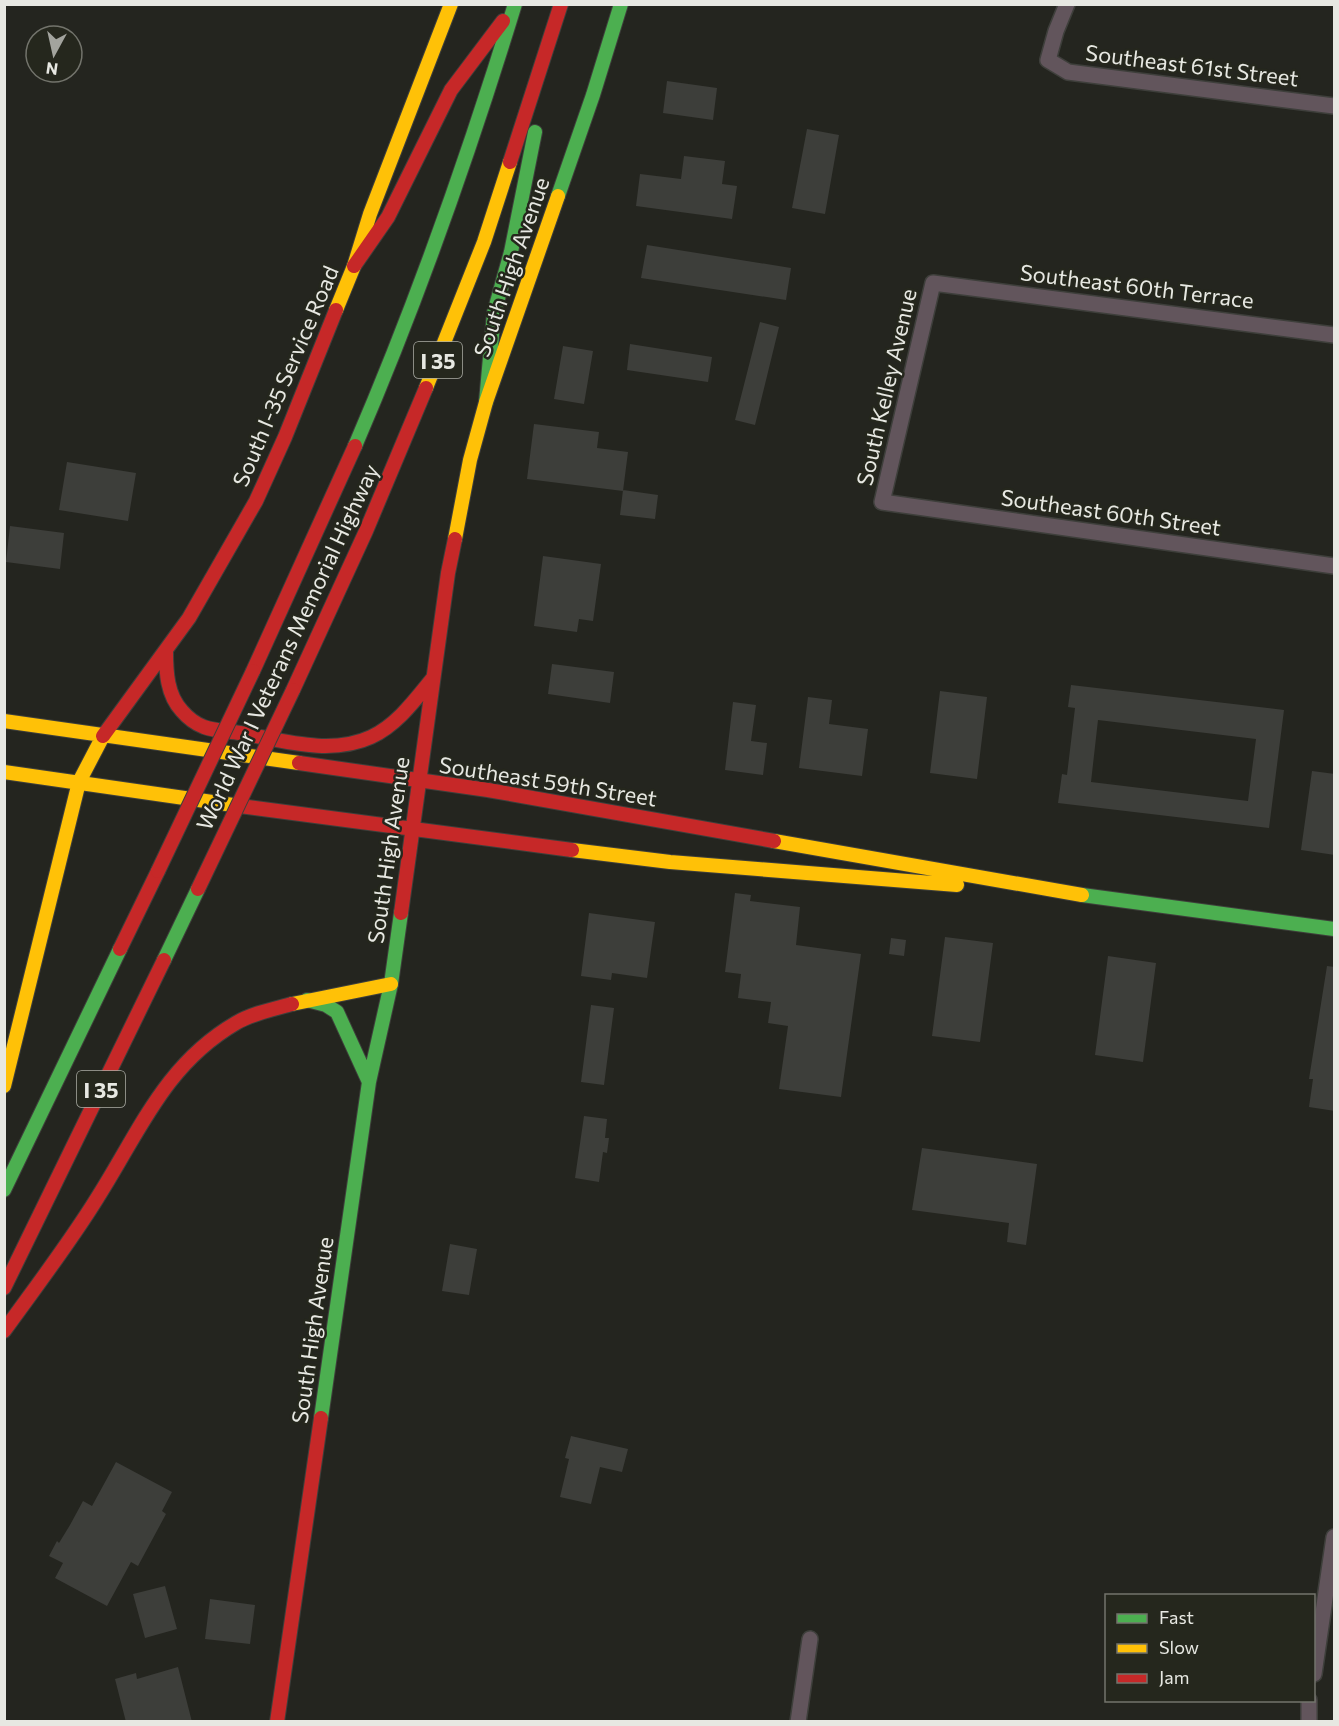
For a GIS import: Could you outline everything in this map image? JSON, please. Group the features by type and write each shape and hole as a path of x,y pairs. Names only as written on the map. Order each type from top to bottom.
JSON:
{"main road":[{"name":"South I-35 Service Road","path":"4,1086 79,782 103,736 166,651 218,570 256,501 285,437 354,266 370,214 451,4"},
{"name":"World War I Veterans Memorial Highway","path":"4,1288 294,690 385,488 484,242 561,4"},
{"name":"South High Avenue","path":"277,1722 369,1082 391,984 418,781 459,510 486,402 593,95 621,4"},
{"path":"354,266 388,217 451,90 515,5"},
{"name":"World War I Veterans Memorial Highway","path":"4,1190 159,871 323,521 402,332 463,166 515,5"},
{"path":"486,402 494,313 511,252 557,20"},
{"path":"166,651 165,678 174,699 187,717 204,727 307,743 336,745 358,742 375,735 408,709 433,678"},
{"name":"Southeast 59th Street","path":"4,721 499,792 1083,895 1335,929"},
{"name":"Southeast 59th Street","path":"4,772 412,830 670,862 1083,895"},
{"path":"4,1331 96,1201 157,1098 187,1060 208,1042 238,1022 269,1010 307,1000 391,984"},
{"path":"307,1000 326,1005 337,1012 369,1082"}],"street":[{"name":"Southeast 61st Street","path":"1066,4 1048,60 1068,72 1335,106"},
{"name":"Southeast 60th Terrace","path":"933,283 1335,335"},
{"name":"South Kelley Avenue","path":"882,502 933,283"},
{"name":"Southeast 60th Street","path":"882,502 1335,566"},
{"path":"1315,1667 1335,1537"},
{"path":"798,1722 810,1639"},
{"path":"1309,1722 1310,1702"}],"building":[{"path":"667,81 717,88 713,120 663,113"},
{"path":"807,129 839,135 825,214 792,208"},
{"path":"684,156 725,161 722,184 737,186 732,219 636,206 640,174 681,179"},
{"path":"647,245 791,268 786,300 641,278"},
{"path":"760,322 779,327 755,425 735,420"},
{"path":"630,344 712,357 708,382 627,370"},
{"path":"563,346 593,351 584,404 554,399"},
{"path":"534,424 599,432 597,448 628,452 623,491 527,479"},
{"path":"67,462 136,473 128,521 59,510"},
{"path":"623,490 658,495 655,519 620,515"},
{"path":"10,526 64,533 60,569 6,562"},
{"path":"543,556 601,564 593,621 579,619 577,632 534,626"},
{"path":"552,664 614,672 610,703 548,694"},
{"path":"1071,685 1284,710 1269,828 1058,803 1062,774 1067,775 1075,708 1068,707","holes":["1098,720 1256,739 1248,801 1091,782"]},
{"path":"940,691 987,697 977,779 930,773"},
{"path":"808,697 832,700 829,724 868,729 862,776 799,768"},
{"path":"733,702 756,705 751,741 767,743 763,775 725,770"},
{"path":"1312,771 1335,774 1335,855 1301,850"},
{"path":"735,893 751,895 750,901 800,907 796,945 861,954 841,1097 779,1089 788,1026 768,1023 771,1002 738,998 741,974 725,972"},
{"path":"589,913 655,922 647,978 612,973 611,980 581,976"},
{"path":"945,937 993,943 980,1042 932,1036"},
{"path":"891,938 906,940 904,956 889,954"},
{"path":"1108,956 1156,963 1143,1062 1095,1055"},
{"path":"1327,966 1335,967 1335,1111 1309,1107 1313,1079 1309,1079"},
{"path":"591,1005 614,1008 604,1085 581,1082"},
{"path":"584,1116 607,1119 605,1138 609,1138 607,1153 603,1152 599,1182 575,1178"},
{"path":"922,1148 1037,1164 1026,1245 1007,1242 1009,1223 912,1210"},
{"path":"450,1244 477,1249 469,1295 442,1291"},
{"path":"571,1436 628,1449 622,1472 600,1467 591,1504 560,1497 569,1459 565,1458"},
{"path":"116,1462 172,1492 162,1511 166,1514 138,1566 131,1562 107,1606 55,1578 63,1563 49,1556 83,1501 92,1506"},
{"path":"165,1586 177,1629 145,1638 133,1594"},
{"path":"210,1599 255,1605 250,1644 205,1639"},
{"path":"178,1667 192,1722 126,1722 115,1679 136,1673 137,1679"}],"traffic: fast":[{"path":"355,446 400,337 441,227 515,4"},
{"path":"558,196 621,4"},
{"path":"486,402 494,313 511,252 535,132"},
{"path":"164,960 198,889"},
{"path":"1082,895 1334,929"},
{"path":"321,1418 369,1082 391,984 401,913"},
{"path":"4,1190 120,949"},
{"path":"307,1000 326,1005 337,1012 369,1082"}],"traffic: slow":[{"path":"336,310 354,266 370,214 451,4"},
{"path":"426,388 484,242 510,162"},
{"path":"455,539 470,460 486,402 558,196"},
{"path":"4,721 299,763"},
{"path":"4,1086 79,782 103,736"},
{"path":"4,772 240,806"},
{"path":"774,841 1082,895"},
{"path":"572,850 670,862 957,885"},
{"path":"292,1004 391,984"}],"traffic: jam":[{"path":"510,162 561,4"},
{"path":"354,266 388,217 451,90 503,21"},
{"path":"103,736 189,618 256,501 285,437 336,310"},
{"path":"293,690 366,531 426,388"},
{"path":"253,671 355,446"},
{"path":"401,913 448,573 455,539"},
{"path":"166,651 170,691 177,705 189,718 204,727 306,745 339,745 355,743 371,737 397,719 433,678"},
{"path":"158,871 253,671"},
{"path":"198,889 293,690"},
{"path":"299,763 488,790 774,841"},
{"path":"240,806 572,850"},
{"path":"120,949 158,871"},
{"path":"4,1288 164,960"},
{"path":"4,1331 85,1217 155,1102 171,1080 211,1040 236,1023 256,1014 292,1004"},
{"path":"277,1722 321,1418"}]}
